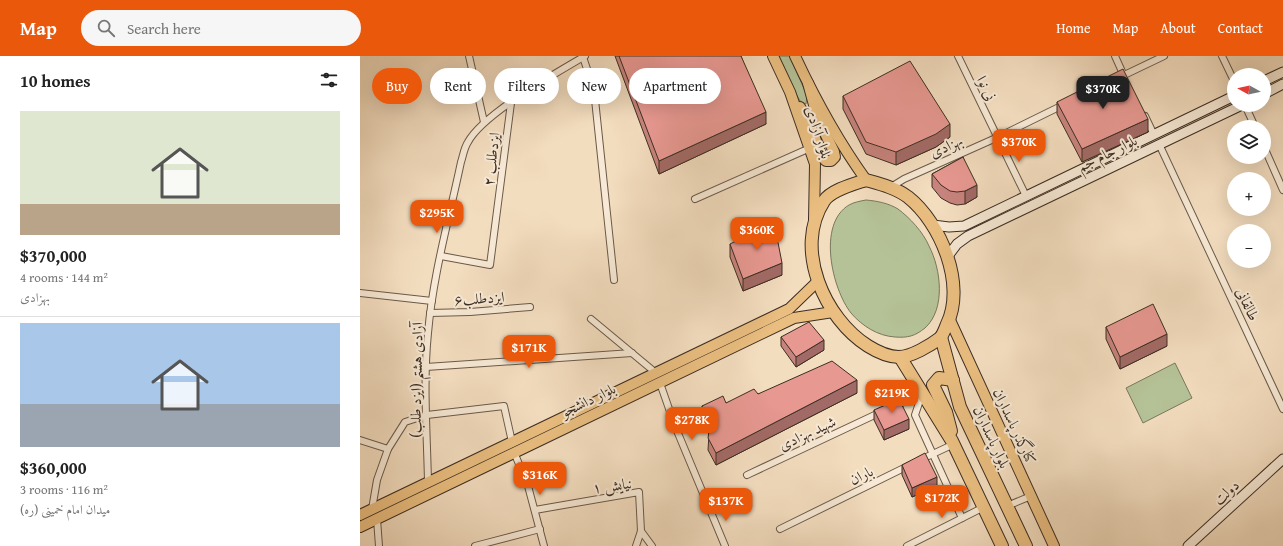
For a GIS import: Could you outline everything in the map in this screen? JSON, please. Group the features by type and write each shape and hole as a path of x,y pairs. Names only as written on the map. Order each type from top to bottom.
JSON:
{"highway":[{"path":"866,180 891,188 908,197 933,225 948,256 954,293 950,320 941,337 922,350 900,357 877,352 858,340 833,312 818,281 812,243 814,221 824,200 844,187 866,180"},
{"name":"بلوار پاسداران","path":"941,337 960,407 1026,546"},
{"path":"900,357 953,442 1002,546"},
{"path":"953,380 939,378 933,385 951,425 953,442"}],"main road":[{"name":"بلوار آزادی","path":"773,56 790,92 815,164 814,221"},
{"name":"بلوار آزادی","path":"795,56 845,152 866,180"},
{"path":"1271,78 1283,72"},
{"path":"790,92 809,122 822,157 826,161 831,161 835,154 817,116 808,83"},
{"path":"1271,90 1283,84"},
{"name":"بلوار جام جم","path":"933,225 948,227 964,226 1227,99"},
{"name":"بلوار جام جم","path":"948,256 968,236 1227,112"},
{"path":"1050,184 1054,194"},
{"name":"بلوار دانشجو","path":"360,527 514,452 789,309 818,281"},
{"name":"بلوار دانشجو","path":"360,515 512,442 794,318 833,312"},
{"name":"کنارگذر پاسداران","path":"950,320 1054,546"},
{"name":"دولت","path":"1188,546 1283,459"}],"street":[{"path":"469,56 484,122"},
{"path":"584,56 594,90 614,280"},
{"name":"آزادی هشتم (ایزد طلب)","path":"559,71 584,56"},
{"name":"نی نوا","path":"958,56 996,138 1026,196"},
{"path":"1115,56 1127,82"},
{"path":"1110,82 1164,56"},
{"path":"1222,56 1228,68"},
{"name":"بهزادی","path":"891,188 904,179 996,138 1067,103"},
{"name":"آزادی هشتم (ایزد طلب)","path":"428,482 426,367 430,313 461,162 468,141 484,122 510,104"},
{"name":"ایزدطلب ۲","path":"441,256 490,265 511,104"},
{"path":"1141,108 1154,134"},
{"name":"طالقانی","path":"1159,144 1283,409"},
{"path":"695,199 810,148"},
{"path":"1271,163 1283,190"},
{"path":"360,293 432,301"},
{"name":"ایزدطلب۶","path":"430,313 470,312 530,307"},
{"path":"591,319 632,353 658,378 675,426 725,546"},
{"path":"426,367 632,353"},
{"path":"923,393 915,415 962,518"},
{"name":"شهید بهزادی","path":"746,476 923,393"},
{"path":"372,509 378,480 388,449 405,422 427,415 504,406 512,442"},
{"path":"360,440 388,449"},
{"name":"باران","path":"780,529 933,454 953,442"},
{"path":"514,452 528,486 544,546"},
{"name":"نیایش ۱","path":"534,510 639,492 641,531 636,546"},
{"path":"1007,506 1031,496"},
{"path":"908,546 984,507"},
{"path":"377,519 379,546"},
{"path":"474,546 540,529"},
{"path":"641,531 652,546"}],"green space":[{"path":"776,56 790,56 807,96 806,104 800,101"},
{"path":"866,200 886,204 903,213 920,231 933,255 939,277 939,300 936,310 932,320 925,328 908,337 882,335 865,326 851,313 838,289 831,257 833,227 839,214 849,205"},
{"path":"1175,363 1192,398 1143,423 1126,388"}],"building":[{"path":"619,56 741,56 766,112 659,161 637,104 721,104 721,68 629,68 629,82"},
{"path":"910,61 950,124 936,134 896,152 866,142 843,96"},
{"path":"1123,69 1148,119 1082,149 1057,102"},
{"path":"963,157 977,185 965,191 950,191 941,185 932,174"},
{"path":"774,222 782,263 743,279 730,244"},
{"path":"1153,304 1167,334 1120,357 1106,327"},
{"path":"809,322 824,340 796,357 781,337"},
{"path":"832,361 857,380 716,453 708,438 710,424 702,406 723,396 726,403 754,389 758,394"},
{"path":"899,399 909,419 884,430 874,410"},
{"path":"925,453 937,477 912,488 902,465"}]}
